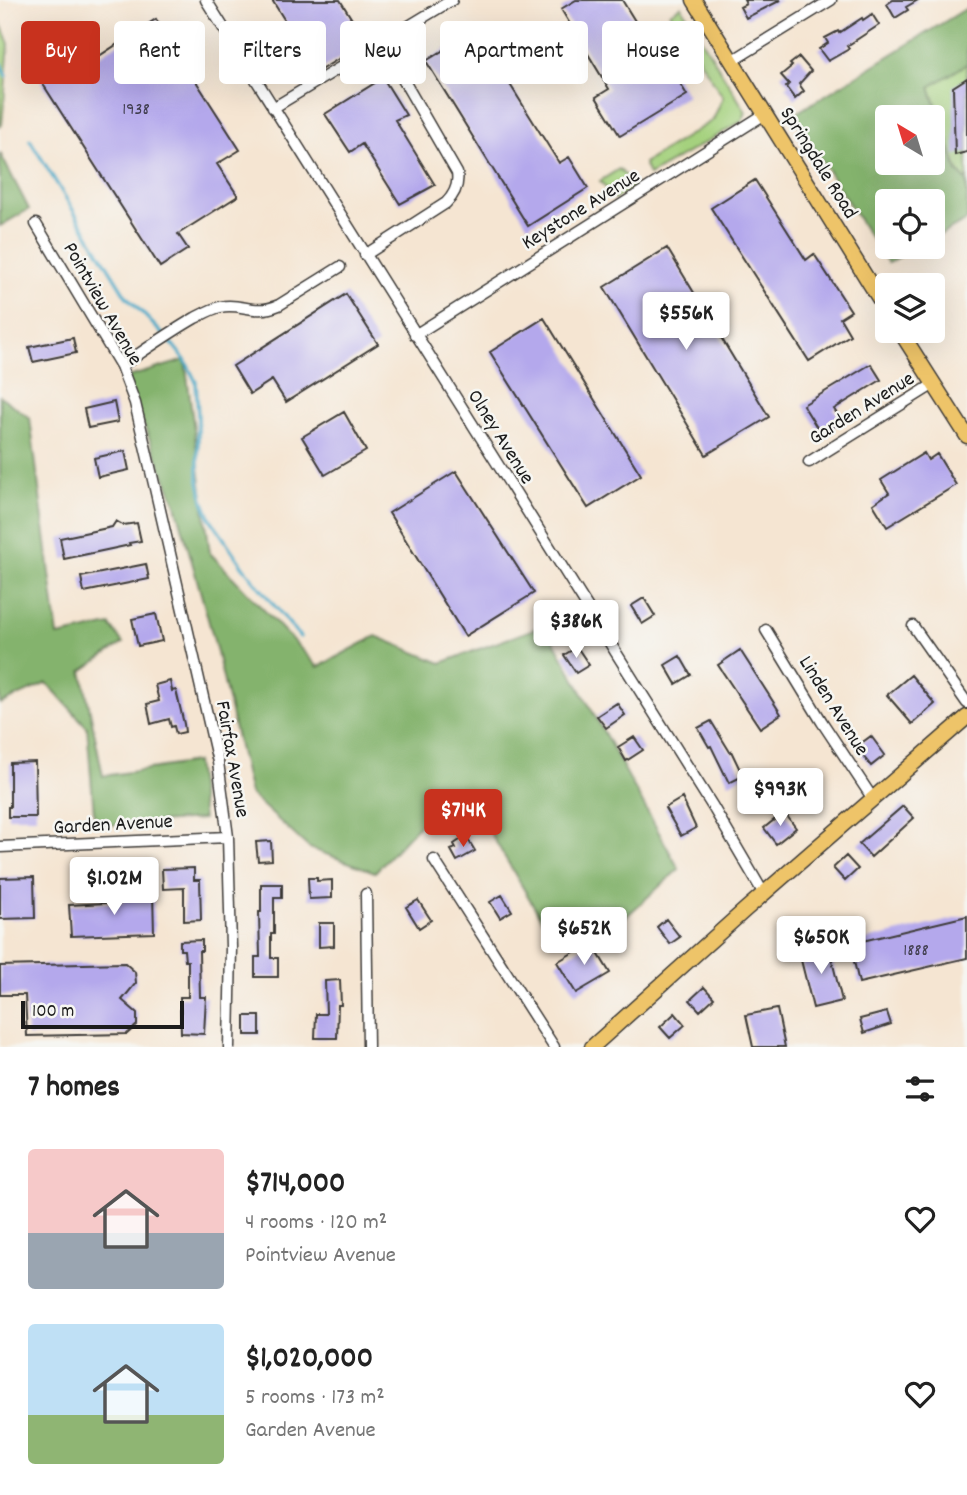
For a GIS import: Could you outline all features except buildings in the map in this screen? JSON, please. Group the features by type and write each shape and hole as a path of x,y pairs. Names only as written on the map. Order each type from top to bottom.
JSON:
{"main road":[{"name":"Springdale Road","path":"694,0 875,292"},
{"path":"908,343 967,436"},
{"path":"592,1047 967,718"}],"street":[{"name":"Olney Avenue","path":"206,0 713,807 764,894"},
{"path":"418,21 452,0"},
{"path":"732,61 809,6 831,0"},
{"path":"273,108 340,68"},
{"path":"365,255 446,203 458,182 457,173 406,84"},
{"name":"Keystone Avenue","path":"415,335 765,114"},
{"name":"Pointview Avenue","path":"36,224 121,366 135,403 154,484"},
{"path":"121,366 213,309 230,306 263,310 279,305 340,267"},
{"name":"Garden Avenue","path":"809,462 934,384"},
{"name":"Fairfax Avenue","path":"154,484 218,762 228,837 231,947 229,1047"},
{"path":"913,626 967,703"},
{"name":"Linden Avenue","path":"766,630 873,799"},
{"name":"Garden Avenue","path":"0,847 228,837"},
{"path":"434,860 555,1047"},
{"path":"366,894 368,1047"}],"green space":[{"path":"681,6 690,21 675,21 670,13"},
{"path":"967,8 967,64 930,87 936,105 875,105 875,175 945,175 945,134 957,171 967,181 967,220 945,232 945,189 875,189 875,244 793,115"},
{"path":"0,22 9,44 0,126"},
{"path":"704,44 746,112 742,121 649,175 644,163 713,120 723,97 704,67"},
{"path":"967,64 967,181 958,171 945,132 945,105 936,105 930,86"},
{"path":"0,153 29,209 0,226"},
{"path":"619,169 635,186 615,199 600,181"},
{"path":"185,360 210,553 318,667 376,636 441,663 545,625 679,869 621,921 554,940 484,822 441,806 415,829 375,872 309,848 250,794 215,644 176,505 125,378"},
{"path":"0,396 30,418 58,636 110,625 123,643 82,671 103,776 196,762 203,819 95,826 87,727 47,683 0,704"}],"waterway":[{"path":"0,62 6,76"},
{"path":"30,140 126,296 185,360 196,382 198,476 210,518 243,567 300,637"}]}
